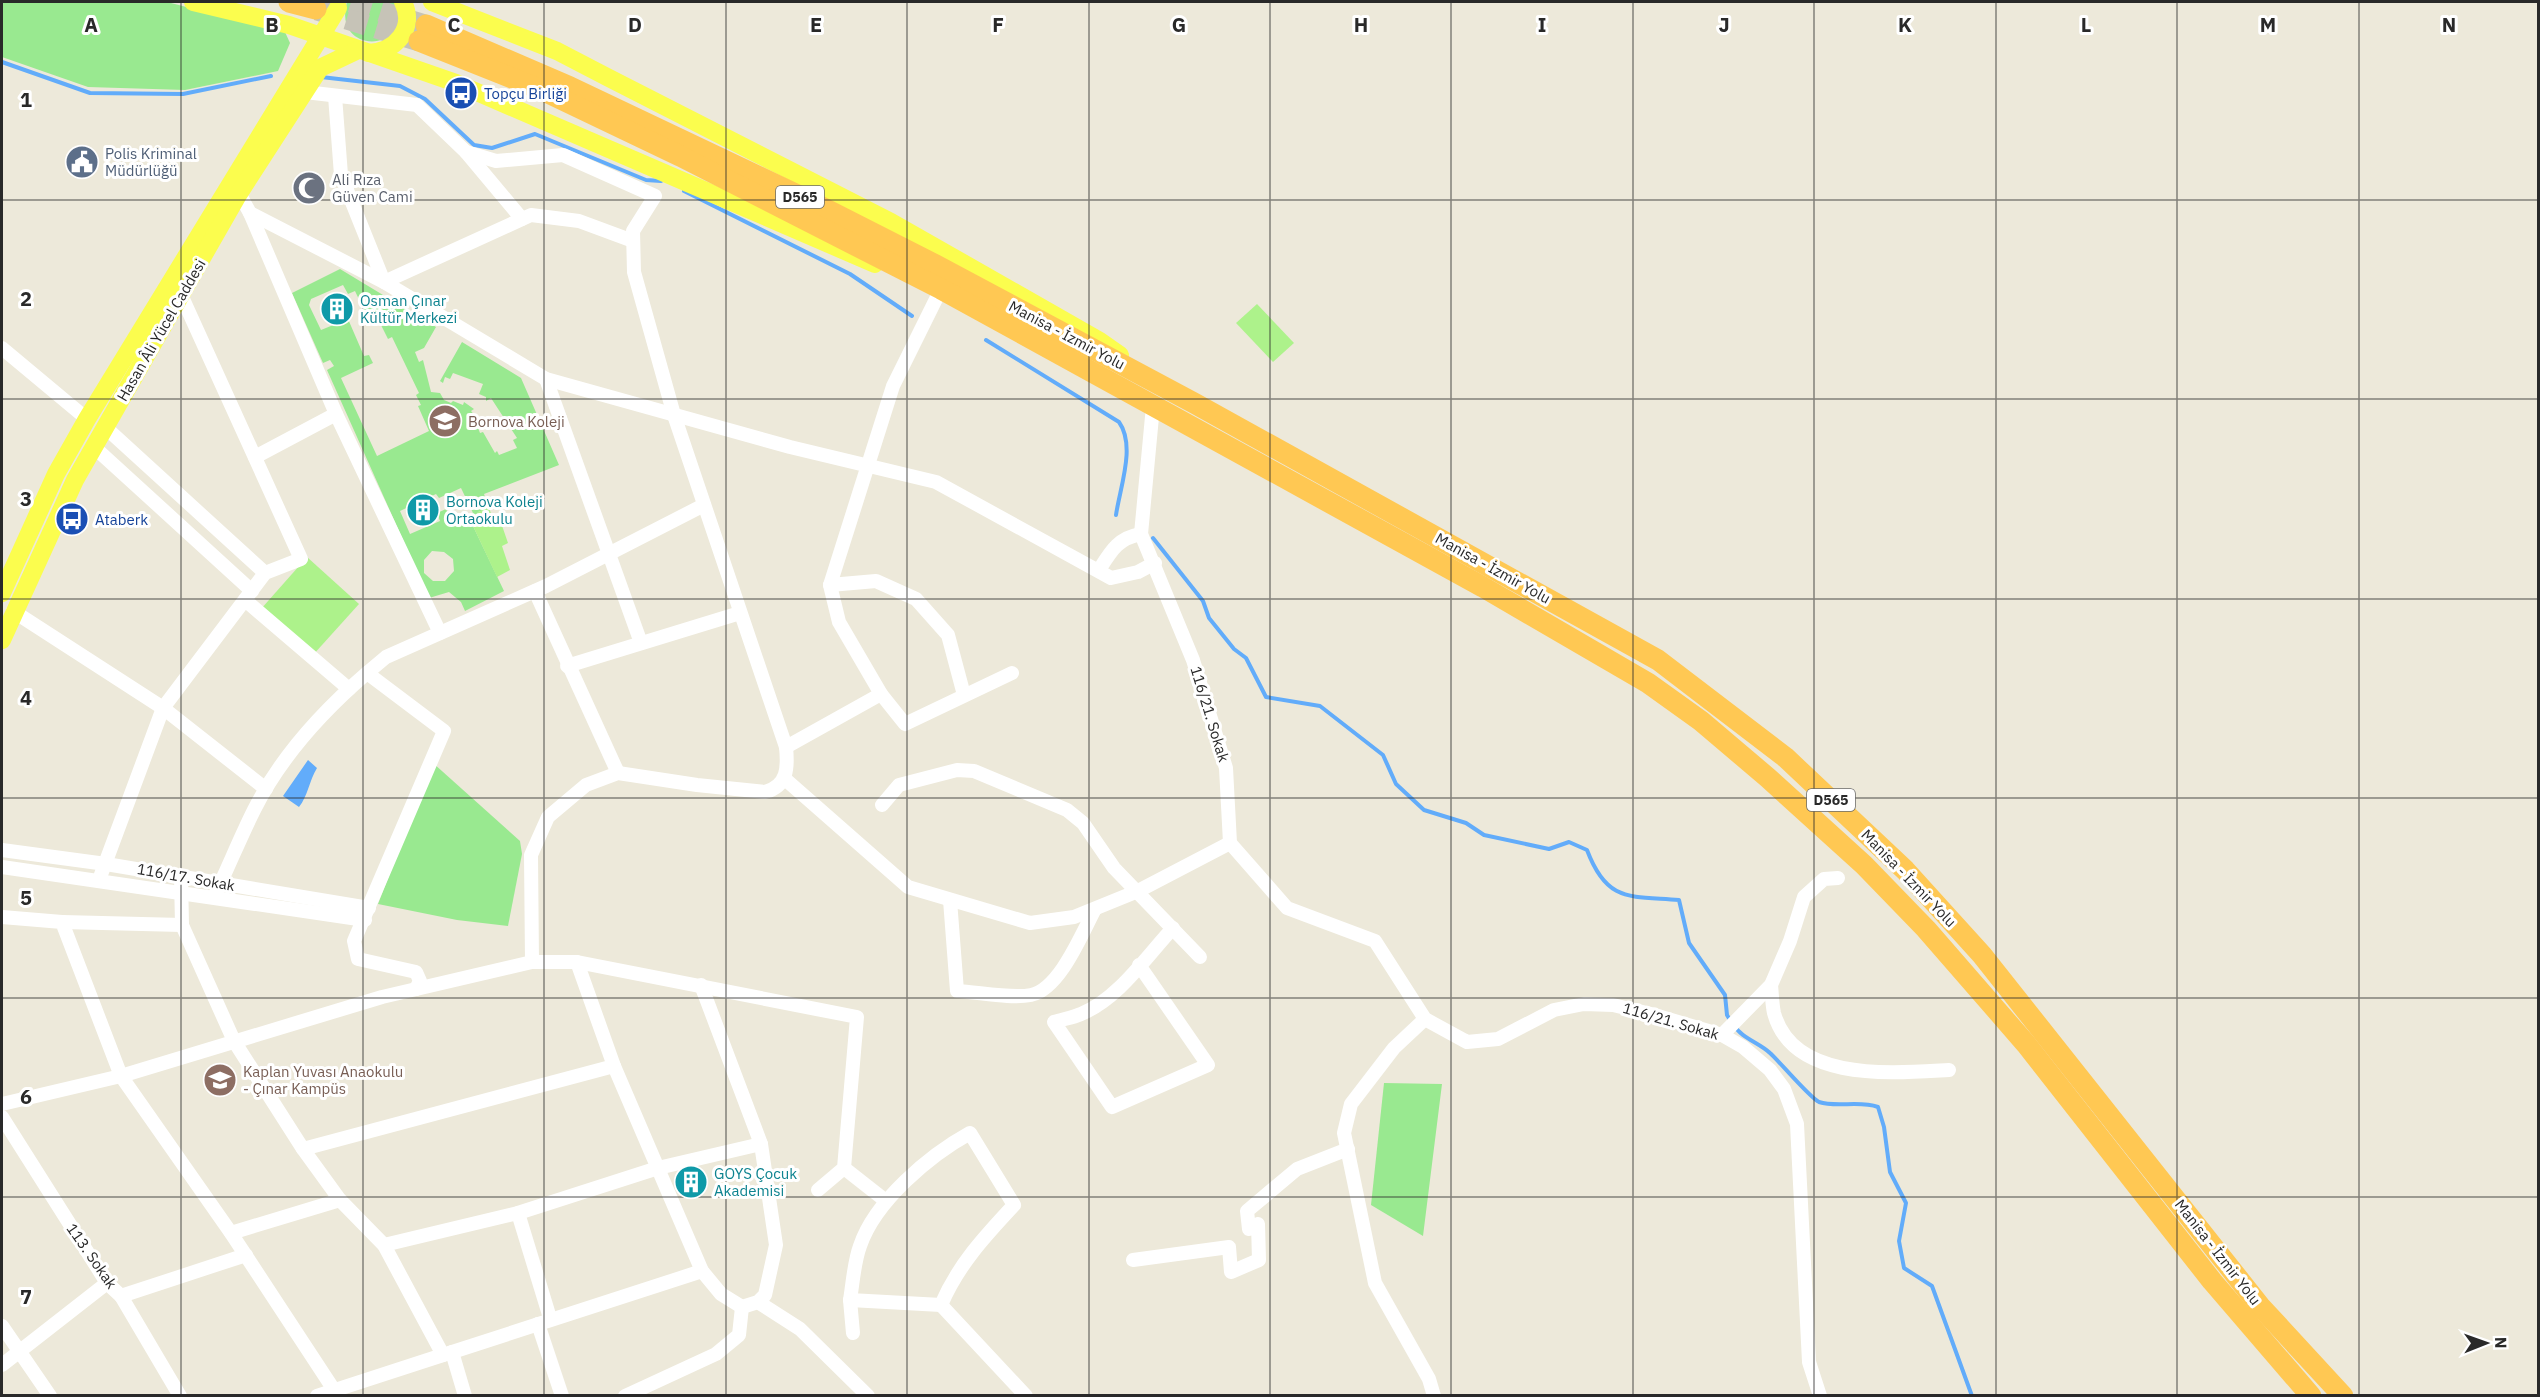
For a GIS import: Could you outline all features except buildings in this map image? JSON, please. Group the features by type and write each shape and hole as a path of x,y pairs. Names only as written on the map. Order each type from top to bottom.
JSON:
{"highway":[{"path":"289,2 316,9"},
{"name":"Manisa - İzmir Yolu","path":"2310,1395 2212,1281 2026,1044 1968,974 1864,865 1767,777 1701,722 1648,683 1483,587 937,287 680,156 422,33 570,87 808,200 1166,388 1658,660 1785,757 1905,870 1982,954 2260,1306 2343,1395"}],"main road":[{"path":"193,2 323,36 466,87 609,147 844,252 937,287"},
{"path":"340,5 337,21 340,33 348,44 358,50 381,52 400,40 408,18 403,2"},
{"path":"432,2 462,8 557,51 891,222 1100,341 1166,388"},
{"name":"Hasan Âli Yücel Caddesi","path":"2,593 6,570 87,419 235,186 340,5"},
{"name":"Hasan Âli Yücel Caddesi","path":"2,640 13,610 75,480 182,297 235,186 305,92 320,68 358,50"}],"street":[{"path":"305,92 417,105 466,152 522,219"},
{"path":"335,96 341,175 384,282"},
{"path":"466,152 495,161 562,155 655,196 633,231 634,272 674,415 786,747 788,768 785,779 775,790 756,792 618,773 586,785 548,817 531,858 532,962"},
{"path":"235,186 250,213 336,414 440,633"},
{"path":"250,213 384,282 546,379 868,467 936,482 1111,578 1138,572 1155,563"},
{"path":"384,282 531,215 579,221 633,241"},
{"path":"937,287 894,386 830,585 839,622 881,694 905,724 1012,673"},
{"path":"99,880 163,708 265,573 301,559 182,297"},
{"path":"2,348 87,419"},
{"path":"546,379 641,643"},
{"path":"1099,570 1113,547 1126,537 1141,534 1153,406"},
{"path":"255,458 336,414"},
{"path":"105,427 265,573"},
{"path":"94,447 248,596 349,689"},
{"path":"214,897 255,808 282,764 349,689 386,657 535,591 704,504"},
{"name":"116/21. Sokak","path":"1141,534 1155,563 1193,660 1226,768 1230,843 1287,908 1375,941 1425,1019 1467,1042 1498,1039 1554,1010 1584,1004 1603,1005 1651,1014 1722,1035 1743,1047 1770,1070 1784,1089 1797,1124 1809,1362 1820,1395"},
{"path":"830,585 876,581 916,599 948,635 964,695"},
{"path":"535,591 567,666 618,773"},
{"path":"13,610 163,708 266,789"},
{"path":"567,666 740,613"},
{"path":"367,673 444,731 354,940 358,959 416,972 420,981 416,989"},
{"path":"786,747 881,694"},
{"path":"882,805 899,785 957,770 974,771 1067,810 1083,823 1114,868 1200,957"},
{"path":"785,779 908,887 1030,923 1074,917 1095,909 1138,891 1230,843"},
{"name":"116/17. Sokak","path":"2,850 221,883 367,914"},
{"name":"116/17. Sokak","path":"2,867 214,897 367,914"},
{"path":"181,876 182,925 234,1041 303,1149 340,1200 384,1245 447,1354 465,1395"},
{"path":"1722,1035 1771,985 1790,941 1804,897 1824,879 1838,878"},
{"path":"950,900 957,991 1030,995 1045,989 1059,975 1095,909"},
{"path":"2,917 62,922 182,925"},
{"path":"62,922 121,1076 231,1233 336,1393"},
{"path":"1139,965 1208,1065 1112,1107 1054,1022 1081,1014 1097,1005 1173,928"},
{"path":"2,1104 121,1076 416,989 532,962 577,962 857,1017 844,1168 818,1190"},
{"path":"577,962 614,1066 702,1270 721,1294 742,1307 758,1302 765,1295 776,1245 761,1144 701,985"},
{"path":"1771,985 1774,1014 1788,1039 1802,1052 1819,1061 1848,1070 1901,1073 1949,1070"},
{"path":"1425,1019 1394,1048 1351,1104 1344,1132 1375,1283 1429,1379 1434,1395"},
{"path":"303,1149 614,1066"},
{"name":"113. Sokak","path":"2,1117 107,1283 120,1296 180,1395"},
{"path":"853,1333 850,1300 860,1245 886,1201 940,1150 970,1133 1014,1205 977,1244 951,1283 941,1305"},
{"path":"384,1245 518,1213 658,1168 761,1144"},
{"path":"1134,1260 1229,1247 1231,1272 1259,1260 1258,1224 1248,1229 1247,1211 1297,1169 1348,1149"},
{"path":"844,1168 886,1201"},
{"path":"231,1233 340,1200"},
{"path":"518,1213 562,1395"},
{"path":"120,1296 246,1256"},
{"path":"317,1395 336,1393 544,1321 702,1270"},
{"path":"2,1365 107,1283"},
{"path":"850,1300 941,1305 1026,1395"},
{"path":"758,1302 800,1329 868,1395"},
{"path":"625,1395 716,1354 739,1335 742,1307"},
{"path":"2,1326 50,1395"}],"green space":[{"path":"2,2 167,2 285,32 290,43 278,71 185,90 88,87 2,57"},
{"path":"347,2 398,2 400,19 394,31 384,39 372,41 360,39 351,32 346,20"},
{"path":"340,269 436,327 424,348 415,352 419,362 423,360 431,392 440,393 444,400 451,403 453,401 463,405 464,402 474,409 471,411 481,423 477,425 480,433 483,432 495,453 497,451 499,455 517,448 513,440 517,438 491,398 486,401 486,397 479,394 483,384 453,373 450,379 445,377 443,383 440,381 462,342 521,378 559,465 484,494 489,508 478,512 473,526 504,591 465,611 461,602 449,592 429,598 327,370 334,366 330,360 323,363 292,293","holes":["343,285 348,294 355,291 365,312 373,309 388,339 392,337 419,393 416,395 421,405 418,406 429,431 377,456 341,378 373,363 369,355 364,356 348,319 321,330 309,305 311,299","461,488 473,513 453,523 446,509 437,513 440,521 410,534 400,511 436,494 439,498","432,551 444,552 453,559 454,571 445,581 433,581 424,573 424,560"]},
{"path":"1257,304 1294,343 1273,362 1236,323"},
{"path":"489,508 492,516 498,514 508,543 502,546 510,570 497,577 473,526 478,512"},
{"path":"307,557 359,604 313,655 261,609"},
{"path":"433,763 520,841 522,854 508,926 457,920 378,904"},
{"path":"1384,1083 1442,1084 1423,1236 1371,1205"}],"water":[{"path":"308,760 317,768 299,807 283,796"}],"waterway":[{"path":"2,62 90,93 183,94 271,76"},
{"path":"321,77 400,86 425,99 474,145 492,148 535,134 646,180 661,181"},
{"path":"684,191 850,274 912,316"},
{"path":"986,340 1119,422 1124,432 1127,455 1116,515"},
{"path":"1153,538 1203,601 1209,618 1234,649 1246,658 1266,697 1320,706 1383,755 1396,784 1424,810 1466,823 1484,835 1549,849 1569,842 1587,850 1603,880 1612,888 1634,896 1679,900 1689,943 1725,995 1727,1015 1730,1020"},
{"path":"1734,1025 1737,1030 1770,1053 1819,1102 1878,1107 1884,1127 1890,1172 1906,1203 1899,1241 1904,1268 1932,1286 1972,1396"}],"tunnel":[{"path":"351,2 425,25"},
{"path":"317,10 419,41"}],"place":[{"name":"Topçu Birliği","path":"461,93"},
{"name":"Polis Kriminal Müdürlüğü","path":"82,162"},
{"name":"Ali Rıza Güven Cami","path":"309,188"},
{"name":"Osman Çınar Kültür Merkezi","path":"337,309"},
{"name":"Bornova Koleji","path":"445,421"},
{"name":"Bornova Koleji Ortaokulu","path":"423,510"},
{"name":"Ataberk","path":"72,519"},
{"name":"Kaplan Yuvası Anaokulu - Çınar Kampüs","path":"220,1080"},
{"name":"GOYS Çocuk Akademisi","path":"691,1182"}]}
